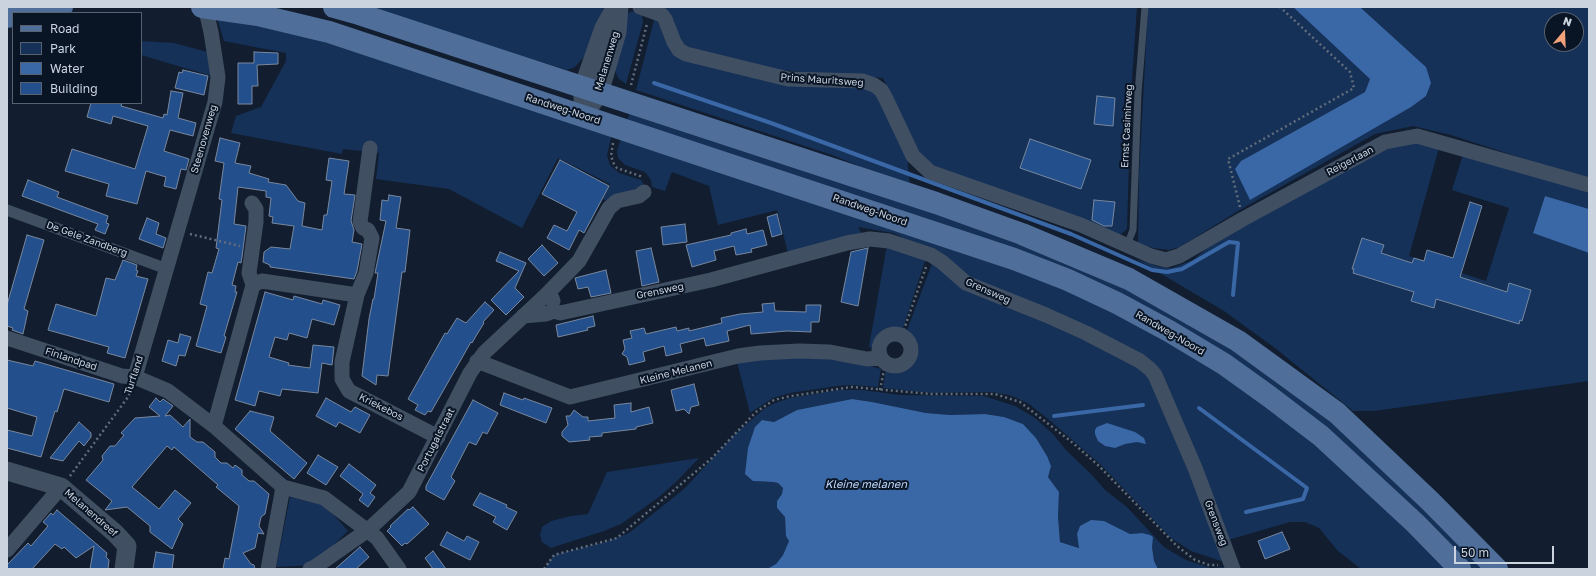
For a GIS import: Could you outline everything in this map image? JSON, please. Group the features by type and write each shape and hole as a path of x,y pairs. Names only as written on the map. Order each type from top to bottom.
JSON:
{"main road":[{"path":"33,12 62,7"},
{"name":"Randweg-Noord","path":"202,7 258,15 329,32 1014,259 1068,280 1169,331 1224,364 1270,397 1321,436 1415,523 1460,569"},
{"path":"334,7 626,101 1022,234 1129,279 1238,341 1337,413 1430,501 1497,569"}],"street":[{"name":"Steenovenweg","path":"167,269 215,102 218,77 206,7"},
{"name":"Melanenweg","path":"583,116 591,90 604,28 617,7"},
{"name":"Prins Mauritsweg","path":"645,8 662,15 674,42 679,50 686,54 788,79 863,81 874,85 881,90 886,99 913,156 930,172 1081,225 1126,245"},
{"name":"Reigerlaan","path":"1126,245 1151,256 1166,260 1179,256 1243,219 1385,142 1417,136 1589,185"},
{"name":"Kriekebos","path":"370,148 360,222 363,228 368,230 372,238 366,273 357,295 342,362 342,379 350,391 438,436"},
{"name":"Portugalstraat","path":"310,569 368,530 409,492 470,373 484,352 546,295 579,261 612,204 617,201 639,196 644,192"},
{"path":"214,426 253,285 249,273 256,214 252,202"},
{"name":"De Gele Zandberg","path":"7,210 167,269"},
{"name":"Grensweg","path":"523,316 546,314 554,311 560,313 711,280 847,243 870,239 889,241 930,255 942,262 966,283 1046,315 1086,333 1140,361 1150,369 1155,375 1195,468 1233,567"},
{"name":"Turfland","path":"135,377 167,269"},
{"path":"253,285 262,281 357,295"},
{"path":"546,295 552,298 555,305 554,311"},
{"path":"883,361 878,348 883,339 892,334 902,335"},
{"name":"Kleine Melanen","path":"478,361 570,397 738,356 760,353 800,351 830,352 883,361 890,366 902,364 910,356 911,350 907,339 902,335"},
{"name":"Finlandpad","path":"7,338 122,376 135,377"},
{"path":"135,377 168,391 214,426 283,487 324,498 377,538 399,569"},
{"name":"Melanendreef","path":"7,472 61,488 115,533 127,546 124,569"},
{"path":"268,569 283,487"},
{"path":"7,550 61,488"}],"lane":[{"name":"Ernst Casimirweg","path":"1126,245 1133,230 1138,93 1145,7"}],"path":[{"path":"1243,219 1228,159 1354,88 1350,72 1280,7"},
{"path":"626,101 645,8"},
{"path":"618,127 611,150 612,160 617,168 643,178 646,184 644,192"},
{"path":"178,231 252,248"},
{"path":"902,335 930,255"},
{"path":"880,390 883,361"},
{"name":"Turfland","path":"61,488 128,397 135,377"},
{"path":"544,569 554,555 617,538 712,458 756,412 774,400 838,388 852,387 931,394 995,394 1020,402 1073,443 1099,466 1177,546 1195,560 1210,565 1210,569"}],"green space":[{"path":"366,7 604,7 585,56 575,67 567,70"},
{"path":"657,7 1137,7 1131,95 1127,229 1119,236 935,168 918,151 883,78 767,69 688,50"},
{"path":"1148,7 1293,7 1370,79 1365,92 1241,161 1426,67 1360,7 1589,7 1589,180 1451,135 1413,126 1375,134 1238,211 1180,247 1169,250 1153,248 1138,243 1139,176"},
{"path":"636,11 642,15 643,22 626,84 618,78 614,68 625,17 630,12"},
{"path":"216,14 270,25 612,134 607,155 610,165 619,173 641,180 643,183 642,189 610,203 603,199 610,184 558,158 522,228 449,189 376,179 379,153 343,149 342,154 231,133 236,116 261,107 286,61 286,53 224,41"},
{"path":"654,20 657,21 675,52 862,86 875,93 907,156 910,187 832,155 636,90"},
{"path":"142,41 174,43 211,53 215,77 142,55"},
{"path":"631,111 934,211 1126,287 1235,348 1332,420 1487,569 1471,569 1430,527 1120,296 626,122"},
{"path":"621,138 1037,276 1161,335 1249,391 1329,454 1448,569 1361,569 1338,551 1319,528 1305,522 1290,522 1228,540 1158,371 978,285 902,240 900,236 893,233 858,227 861,233 859,236 788,253 777,210 718,225 709,186 672,172 665,191 652,187 651,180 645,172 625,165 618,158 617,151"},
{"path":"1400,140 1440,144 1409,256 1486,281 1509,208 1452,190 1464,151 1589,193 1589,209 1545,196 1533,232 1589,253 1589,381 1374,411 1353,411 1275,348 1224,311 1136,259 1160,267 1172,268 1193,260 1232,227"},
{"path":"887,245 926,258 903,328 892,327 884,329 877,336 873,348 869,347"},
{"path":"933,261 1146,372 1163,405 1224,562 1191,551 1171,538 1100,464 1029,404 1009,395 992,392 931,393 883,388 886,369 900,371 908,367 914,361 917,353 917,345 914,337 907,330"},
{"path":"803,356 858,363 881,369 878,387 851,385 790,393 773,398 750,413 737,362"},
{"path":"838,390 862,390 900,395 984,396 1015,406 1035,418 1052,433 1066,450 1105,490 1127,507 1164,547 1186,560 1211,568 1225,567 1228,569 1158,569 1154,561 1152,547 1142,533 1130,534 1104,521 1077,535 1080,548 1060,542 1058,516 1059,492 1048,477 1047,456 1036,438 1023,424 1004,417 985,414 950,415 926,413 852,399 797,410 774,422 762,420 753,481 778,483 783,488 782,494 777,501 777,508 785,517 789,541 783,555 776,564 767,569 545,569 554,555 605,542 629,533 684,489 736,433 764,409 775,403 790,398"},
{"path":"699,458 659,497 621,524 551,548 542,542 540,535 542,527 551,521 588,514 607,472"},
{"path":"290,497 326,506 348,531 313,565 276,567"}],"water":[{"path":"1293,7 1360,7 1426,67 1431,83 1426,96 1411,107 1250,200 1235,169 1241,161 1365,92 1370,79"},
{"path":"1545,196 1589,209 1589,253 1533,233"},
{"name":"Kleine melanen","path":"852,399 926,413 950,415 985,414 1004,417 1023,424 1036,438 1051,466 1048,477 1059,492 1058,516 1060,542 1079,548 1077,534 1080,526 1091,520 1104,521 1130,534 1142,533 1153,537 1152,547 1154,561 1158,569 767,569 776,564 783,555 789,541 786,536 785,517 777,508 777,501 782,494 783,488 778,483 753,481 745,474 748,448 755,427 762,420 774,422 797,410"},
{"path":"1107,423 1135,432 1144,438 1146,444 1137,442 1125,444 1115,448 1105,446 1098,441 1095,430 1097,427"}],"building":[{"path":"254,52 278,53 278,64 257,65 258,86 252,86 252,104 238,104 238,63 254,63"},
{"path":"183,70 208,76 204,95 175,88 179,72 182,73"},
{"path":"171,91 183,93 178,118 196,123 193,136 170,130 164,151 189,159 186,170 181,169 176,189 164,186 166,177 146,171 137,204 106,196 109,184 65,171 72,149 135,169 148,126 113,116 111,124 87,117 91,104 122,104 121,106 163,118 164,114 167,115"},
{"path":"1097,96 1115,98 1113,126 1094,124"},
{"path":"220,138 240,143 235,163 251,166 249,173 269,179 268,182 286,185 298,201 305,203 302,226 322,230 324,215 327,215 332,181 326,180 329,158 349,161 344,194 355,195 351,221 354,230 352,242 362,244 354,279 270,267 270,265 263,262 264,252 271,247 290,249 294,226 272,223 273,217 269,216 271,198 266,197 266,191 238,187 234,224 246,226 241,263 238,262 232,285 236,286 235,292 237,292 224,336 226,337 221,353 196,346 207,306 200,304 208,272 212,273 219,249 216,248 222,200 219,199 224,163 215,161"},
{"path":"1030,139 1091,160 1081,189 1020,168"},
{"path":"560,160 609,186 584,233 579,230 569,250 547,238 554,225 567,231 577,212 542,194"},
{"path":"28,180 59,192 57,197 108,216 106,223 109,224 105,234 95,230 98,224 22,196"},
{"path":"389,195 401,197 396,228 410,230 405,272 402,272 388,376 377,375 376,385 362,376 369,319 378,273 375,273 386,221 380,220 382,200 388,201"},
{"path":"1094,200 1115,202 1112,226 1104,226 1092,220"},
{"path":"1470,202 1482,206 1460,277 1507,292 1509,283 1531,290 1522,321 1520,320 1519,324 1436,299 1434,308 1411,301 1414,292 1353,273 1354,269 1352,269 1362,238 1384,245 1381,253 1412,263 1414,258 1424,261 1427,250 1453,258"},
{"path":"777,214 782,234 772,237 767,217"},
{"path":"147,218 159,223 156,234 166,238 163,248 139,239"},
{"path":"685,224 687,242 663,245 661,227"},
{"path":"746,229 747,234 763,230 767,245 751,249 752,252 736,255 734,246 714,251 716,260 692,267 686,245 731,235 731,233"},
{"path":"27,235 44,240 24,309 28,311 23,334 12,330 13,328 7,326 7,305"},
{"path":"542,245 558,263 544,276 528,259"},
{"path":"651,248 659,282 642,286 636,251"},
{"path":"868,248 858,306 841,302 851,252"},
{"path":"500,252 526,263 515,288 524,297 506,315 491,300 519,271 496,261"},
{"path":"123,260 137,265 136,270 138,271 136,276 148,279 125,358 107,353 109,347 48,330 56,304 96,316 106,278 115,280"},
{"path":"606,270 611,293 591,297 588,287 578,289 575,278"},
{"path":"265,292 293,300 294,296 322,304 323,300 340,305 334,325 312,319 307,338 289,333 287,340 275,337 269,357 289,363 288,365 310,368 313,345 334,347 332,365 322,363 318,393 282,389 280,396 259,391 255,406 235,400"},
{"path":"485,302 494,310 483,322 484,323 472,343 471,342 431,412 428,411 425,415 415,410 418,405 408,399 445,333 447,334 457,318 466,323"},
{"path":"774,303 775,311 806,312 806,305 821,305 819,322 811,322 811,332 787,331 751,334 750,325 727,331 729,341 706,346 704,338 680,344 682,352 666,356 664,346 643,352 645,361 629,365 627,357 622,354 625,349 623,340 632,338 630,331 644,328 646,334 676,327 677,331 689,328 689,331 722,323 721,318 740,314 763,312 762,304"},
{"path":"593,316 595,326 587,328 588,330 558,337 556,325"},
{"path":"180,334 191,337 185,356 179,355 176,366 162,361 168,340 178,343"},
{"path":"7,360 33,366 35,361 114,384 109,402 64,389 57,412 55,411 41,457 7,448 7,430 32,436 37,417 7,408"},
{"path":"694,384 699,405 691,407 689,414 684,409 676,411 671,390"},
{"path":"504,393 552,408 546,423 500,405"},
{"path":"156,398 160,402 163,399 173,406 165,416 170,415 183,427 190,419 190,437 197,442 203,442 215,452 215,457 221,463 227,463 233,468 235,465 242,470 242,475 249,481 254,481 269,494 265,514 261,517 259,526 264,534 258,533 255,548 243,553 251,564 254,565 255,569 223,569 225,558 229,559 239,506 216,487 218,485 174,447 172,450 167,446 132,487 159,509 175,490 191,503 178,519 183,524 172,549 150,532 150,526 127,507 105,510 112,501 86,480 103,460 102,456 110,446 115,446 124,435 121,433 135,418 160,416 149,407"},
{"path":"326,398 351,412 355,407 370,415 360,433 339,422 336,427 316,416"},
{"path":"473,400 498,413 487,434 483,432 476,445 469,442 451,477 455,481 444,500 426,490 426,486"},
{"path":"631,403 631,412 649,407 653,423 636,427 636,429 602,433 602,436 589,437 590,440 569,442 562,436 562,432 568,425 566,416 570,416 574,410 583,417 588,417 588,421 615,418 614,405"},
{"path":"250,411 274,417 270,431 307,463 294,479 235,429"},
{"path":"79,422 91,433 91,437 84,446 79,441 63,461 50,458"},
{"path":"318,455 338,467 326,485 307,473"},
{"path":"349,464 376,485 370,493 375,497 368,507 359,500 363,494 340,476"},
{"path":"480,493 507,505 506,507 517,512 507,530 493,522 496,517 473,505"},
{"path":"413,507 429,524 407,544 405,543 402,546 387,531 391,527 390,526 408,509 409,510"},
{"path":"57,510 107,553 106,557 109,560 108,569 90,569 94,546 76,558 64,547 62,549 55,544 32,569 7,569 7,565 28,543 31,546 48,526 43,522 51,513 53,515"},
{"path":"447,532 464,541 467,536 479,542 470,560 440,545"},
{"path":"1282,532 1290,549 1265,559 1258,541"},
{"path":"360,547 369,557 356,569 335,569"},
{"path":"433,551 446,569 433,569 425,558"},
{"path":"156,552 174,555 172,569 153,569"}],"waterway":[{"path":"654,83 771,123 1071,234 1152,270 1167,272 1182,269 1229,242 1238,243 1233,295"},
{"path":"1054,416 1143,405"},
{"path":"1199,408 1307,488 1303,499 1246,512"}]}
